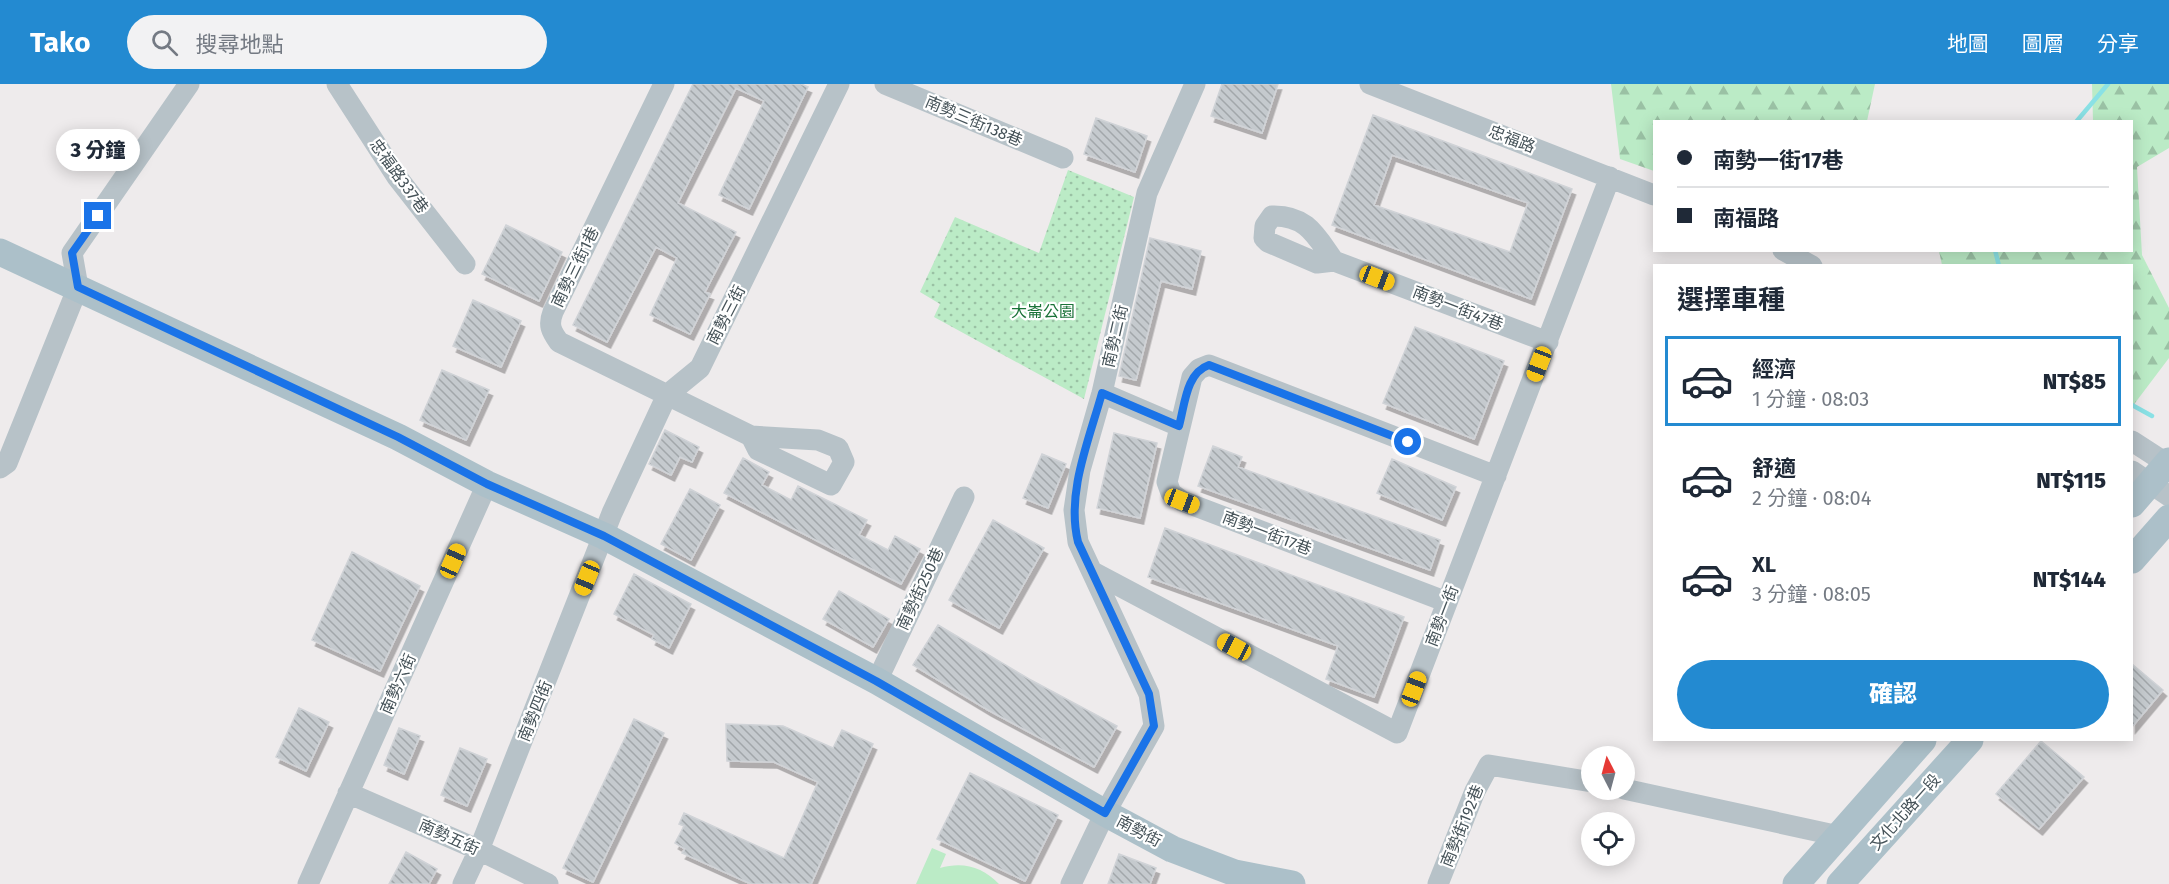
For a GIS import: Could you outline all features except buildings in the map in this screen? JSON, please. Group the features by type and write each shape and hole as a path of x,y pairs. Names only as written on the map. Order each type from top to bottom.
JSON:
{"main road":[{"name":"南勢街","path":"0,252 398,437 487,484 604,536 876,681 1172,849 1235,873 1292,884"},
{"path":"2133,503 2159,473"},
{"path":"2133,559 2169,518"},
{"name":"文化北路一段","path":"1796,884 1922,741"},
{"name":"文化北路一段","path":"1840,884 1969,741"}],"street":[{"path":"0,468 7,463 78,287 72,253 189,84"},
{"name":"忠福路337巷","path":"337,84 397,177 465,264"},
{"name":"南勢三街1巷","path":"664,84 549,322 551,331 559,342 667,395"},
{"name":"南勢三街","path":"604,536 612,513 667,395 700,368 839,84"},
{"name":"南勢三街138巷","path":"885,84 1063,158"},
{"name":"南勢二街","path":"1071,884 1105,813 1154,726 1149,694 1078,542 1074,510 1080,470 1102,393 1147,193 1195,84"},
{"name":"忠福路","path":"1370,84 1653,195"},
{"name":"南勢一街","path":"1093,572 1397,733 1610,177"},
{"path":"1787,252 1808,264"},
{"name":"南勢一街47巷","path":"1334,261 1548,342"},
{"name":"南勢一街17巷","path":"1447,602 1182,501 1171,493 1167,482 1192,377 1199,369 1209,365 1496,476"},
{"path":"1102,393 1179,426"},
{"path":"667,395 751,436"},
{"path":"2135,443 2159,473"},
{"name":"南勢六街","path":"308,884 487,484"},
{"name":"南勢街250巷","path":"876,681 964,497"},
{"name":"南勢四街","path":"463,884 479,850 604,536"},
{"name":"南勢街192巷","path":"1438,884 1475,791 1489,765 1581,780"},
{"path":"1635,791 1839,836"},
{"name":"南勢五街","path":"348,793 479,850 548,884"}],"green space":[{"path":"1611,84 1875,84 1867,120 1653,120 1653,171 1620,159"},
{"path":"2092,84 2169,84 2169,148 2137,167 2142,255 2169,308 2169,358 2133,406 2133,264 1942,264 1939,252 2133,252 2133,120 2093,120"},
{"name":"大崙公園","path":"1068,170 1134,197 1084,399 934,317 940,304 920,292 955,217 1039,253"},
{"path":"932,848 946,854 940,868 957,865 972,867 986,873 999,884 916,884"}],"waterway":[{"path":"2078,120 2108,84"},
{"path":"1996,252 1998,264"},
{"path":"2133,406 2152,416"}],"route":[{"path":"98,216 72,253 78,287 398,437 487,484 604,536 876,681 1105,813 1154,726 1149,694 1078,542 1074,524 1080,470 1102,393 1179,426 1192,377 1199,369 1209,365 1408,442"}]}
